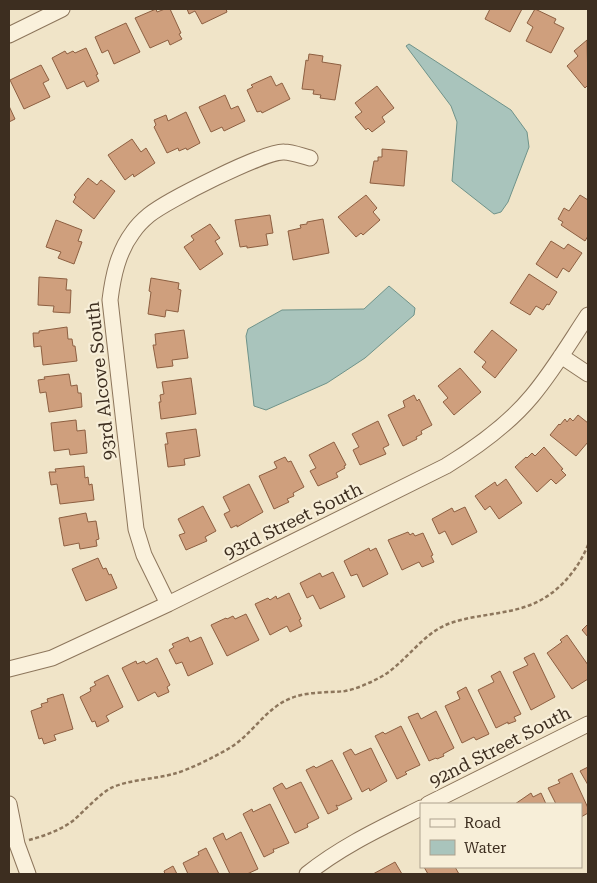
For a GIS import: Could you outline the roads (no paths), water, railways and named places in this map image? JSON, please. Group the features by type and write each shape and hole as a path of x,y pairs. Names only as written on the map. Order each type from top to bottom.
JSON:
{"street":[{"path":"9,35 62,9"},
{"name":"93rd Alcove South","path":"168,604 144,555 136,528 110,300 113,274 133,231 149,215 178,196 273,154 284,152 310,158"},
{"name":"93rd Street South","path":"9,669 52,658 168,604 428,476 471,450 495,432 531,397 588,315"},
{"path":"561,356 588,374"},
{"name":"92nd Street South","path":"430,803 588,724"},
{"path":"9,804 17,844 28,874"},
{"name":"92nd Street South","path":"307,874 327,858 363,836 420,808"}],"water":[{"path":"409,44 511,110 527,132 529,147 508,202 501,212 494,214 452,181 457,122 451,106 406,46"},
{"path":"389,286 415,308 414,315 365,358 327,383 266,410 254,406 246,336 248,329 282,310 364,309"}]}
